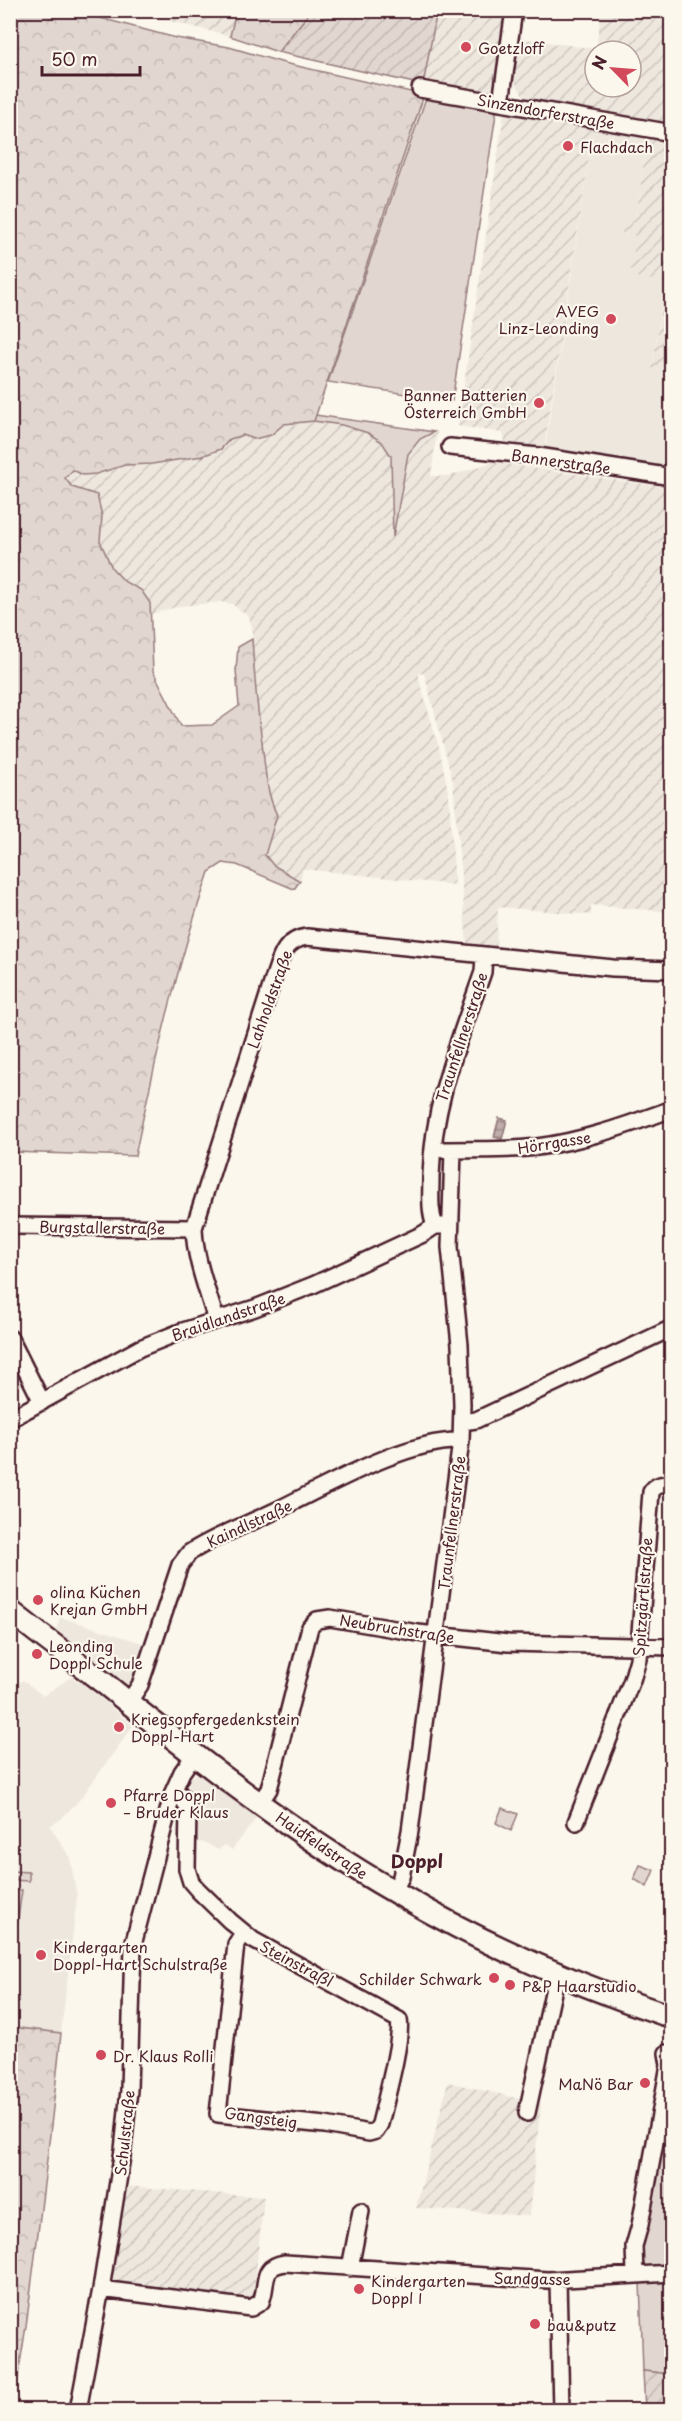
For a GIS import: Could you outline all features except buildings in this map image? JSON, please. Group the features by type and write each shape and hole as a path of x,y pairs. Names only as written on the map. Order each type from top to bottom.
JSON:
{"street":[{"path":"501,102 514,10"},
{"name":"Sinzendorferstraße","path":"420,89 672,133"},
{"name":"Bannerstraße","path":"450,447 538,456 672,477"},
{"name":"Lahholdstraße","path":"216,1320 198,1263 194,1228 273,980 285,949 291,941 308,937 612,968 672,970"},
{"name":"Traunfellnerstraße","path":"442,1226 430,1213 432,1150 440,1098 483,972 484,955"},
{"name":"Hörrgasse","path":"432,1150 509,1149 565,1142 609,1132 672,1109"},
{"name":"Traunfellnerstraße","path":"393,1892 401,1877 411,1831 461,1441 460,1345 442,1226 453,1150"},
{"name":"Burgstallerstraße","path":"10,1226 194,1228"},
{"name":"Braidlandstraße","path":"10,1419 140,1348 313,1285 442,1226"},
{"path":"462,1422 476,1420 672,1328"},
{"path":"10,1338 42,1402"},
{"name":"Kaindlstraße","path":"128,1703 141,1685 180,1565 189,1553 383,1460 427,1444 446,1440 461,1441"},
{"name":"Spitzgärtlstraße","path":"576,1822 632,1680 640,1647 649,1499 654,1487 672,1484"},
{"name":"Haidfeldstraße","path":"10,1611 194,1755 326,1849 393,1892 453,1924 560,1974 672,2017"},
{"name":"Neubruchstraße","path":"260,1803 269,1789 313,1623 322,1618 436,1635 527,1644 672,1647"},
{"name":"Schulstraße","path":"78,2410 118,2193 127,2116 133,1945 173,1792 182,1772 194,1755"},
{"name":"Steinstraßl","path":"173,1792 181,1795 188,1808 188,1876 198,1890 243,1933 399,2020 400,2030 396,2052 380,2124 376,2131"},
{"name":"Gangsteig","path":"243,1933 236,1944 218,2114 325,2125 369,2133 376,2131"},
{"path":"527,2113 555,1983 560,1974"},
{"path":"635,2275 634,2246 665,2123 669,2065 667,2053"},
{"path":"350,2268 361,2211"},
{"name":"Sandgasse","path":"101,2289 251,2308 261,2302 266,2276 274,2265 285,2263 558,2280 672,2273"},
{"path":"558,2280 561,2410"}],"shaded area":[{"path":"130,11 236,11 230,36"},
{"name":"Goetzloff","path":"437,11 508,11 496,89 492,93 487,95 423,85"},
{"path":"601,11 671,11 671,123 527,100 512,79 518,38 583,47 583,99 643,99 643,39 597,39"},
{"path":"507,110 594,126 544,449 505,442 503,433 458,426 504,112"},
{"name":"AVEG Linz-Leonding","path":"594,126 656,138 646,146 636,217 622,234 636,236 665,281 652,369 671,373 671,467 545,449"},
{"path":"656,138 671,141 671,373 652,370 665,282 630,276 636,236 622,234 625,216 636,217 646,146"},
{"path":"309,420 342,425 368,433 382,442 391,455 393,533 408,454 420,439 437,431 431,476 450,476 492,462 671,488 671,912 591,905 591,915 498,907 496,949 467,946 453,782 424,673 419,674 419,679 440,751 449,796 455,885 303,869 300,881 273,865 265,855 277,815 270,802 264,761 254,676 252,626 249,617 232,604 221,602 180,606 151,614 150,603 141,590 125,582 112,568 100,541 102,516 87,491 72,487 64,478 73,470 83,475 96,474 125,465 152,464 221,449 230,439 243,435 254,439 271,435 284,424"},
{"path":"499,1118 507,1120 502,1139 494,1137"},
{"path":"60,1617 148,1645 135,1683 126,1688 57,1630"},
{"path":"71,1677 89,1688 133,1726 81,1798 60,1820 50,1826 70,1858 77,1897 61,2033 11,2027 11,1970 22,1891 11,1890 11,1689 23,1680 43,1696"},
{"path":"197,1774 257,1817 232,1850 225,1845 218,1850 206,1843 193,1842 189,1796 186,1789 190,1778"},
{"path":"448,2082 541,2104 529,2216 416,2208"},
{"path":"125,2186 264,2197 253,2298 244,2297 243,2300 114,2283 110,2275"}],"green space":[{"path":"236,10 311,11 278,52 230,36"},
{"path":"10,11 74,11 176,38 229,47 284,63 424,95 314,421 284,424 271,435 254,439 243,435 230,439 221,449 202,456 152,464 125,465 96,474 83,475 73,470 65,478 72,487 97,495 102,516 100,541 112,568 125,582 141,590 150,603 153,671 181,726 212,725 239,706 236,670 238,647 252,639 266,779 277,815 265,855 273,865 300,881 294,889 237,865 223,863 209,872 168,1013 135,1156 11,1152"},
{"path":"311,11 437,11 423,85 278,52"},
{"path":"427,95 497,107 452,401 328,382"},
{"path":"315,415 434,432 420,439 408,454 393,537 391,456 382,442 368,433 342,425 314,421"},
{"path":"502,1808 518,1814 511,1831 496,1823"},
{"path":"640,1865 654,1870 647,1887 634,1879"},
{"path":"11,1871 29,1872 29,1881 11,1880"},
{"path":"10,1890 22,1890 11,1970"},
{"path":"11,2027 61,2033 37,2241 13,2410 10,2410"},
{"path":"665,2132 671,2132 671,2268 646,2269 641,2266 639,2247 644,2245"},
{"path":"671,2278 671,2374 643,2371 640,2280"},
{"path":"643,2371 671,2374 671,2410 645,2410"}],"place":[{"name":"Goetzloff","path":"466,47"},
{"name":"Flachdach","path":"568,146"},
{"name":"AVEG Linz-Leonding","path":"611,319"},
{"name":"Banner Batterien Österreich GmbH","path":"539,403"},
{"name":"olina Küchen Krejan GmbH","path":"38,1600"},
{"name":"Leonding Doppl Schule","path":"37,1654"},
{"name":"Kriegsopfergedenkstein Doppl-Hart","path":"119,1727"},
{"name":"Pfarre Doppl – Bruder Klaus","path":"111,1803"},
{"name":"Kindergarten Doppl-Hart Schulstraße","path":"41,1955"},
{"name":"Schilder Schwark","path":"494,1978"},
{"name":"P&P Haarstudio","path":"510,1985"},
{"name":"Dr. Klaus Rolli","path":"101,2055"},
{"name":"MaNö Bar","path":"645,2083"},
{"name":"Kindergarten Doppl I","path":"359,2289"},
{"name":"bau&putz","path":"535,2324"}],"district":[{"name":"Doppl","path":"417,1860"}]}
